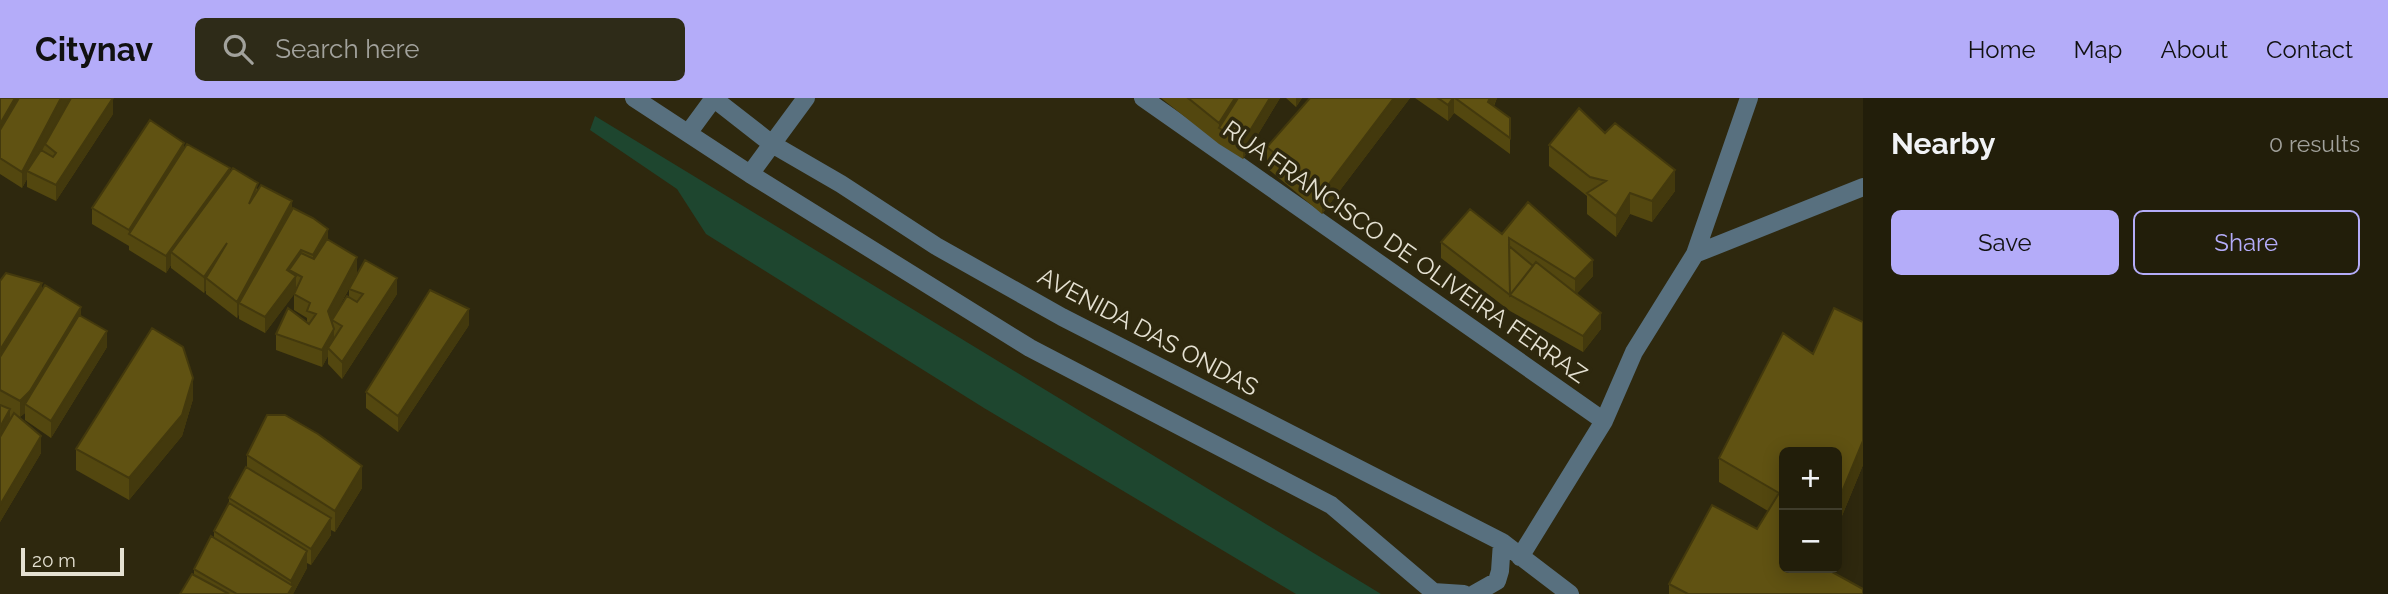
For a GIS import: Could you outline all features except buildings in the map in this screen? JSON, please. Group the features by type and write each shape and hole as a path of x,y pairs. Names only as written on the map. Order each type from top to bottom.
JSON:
{"street":[{"path":"634,98 750,174 1030,348 1331,505 1435,593 1464,594"},
{"path":"689,132 714,98"},
{"name":"AVENIDA DAS ONDAS","path":"714,98 772,144 841,184 936,246 1062,317 1502,542 1570,594"},
{"path":"750,174 806,98"},
{"name":"RUA FRANCISCO DE OLIVEIRA FERRAZ","path":"1143,98 1604,421"},
{"path":"1520,557 1604,421 1634,352 1695,254 1749,98"},
{"path":"1695,254 1863,187"},
{"path":"1474,594 1497,582 1502,542"}],"green space":[{"path":"595,116 1381,594 1296,594 984,408 706,234 677,189 590,130"}]}
